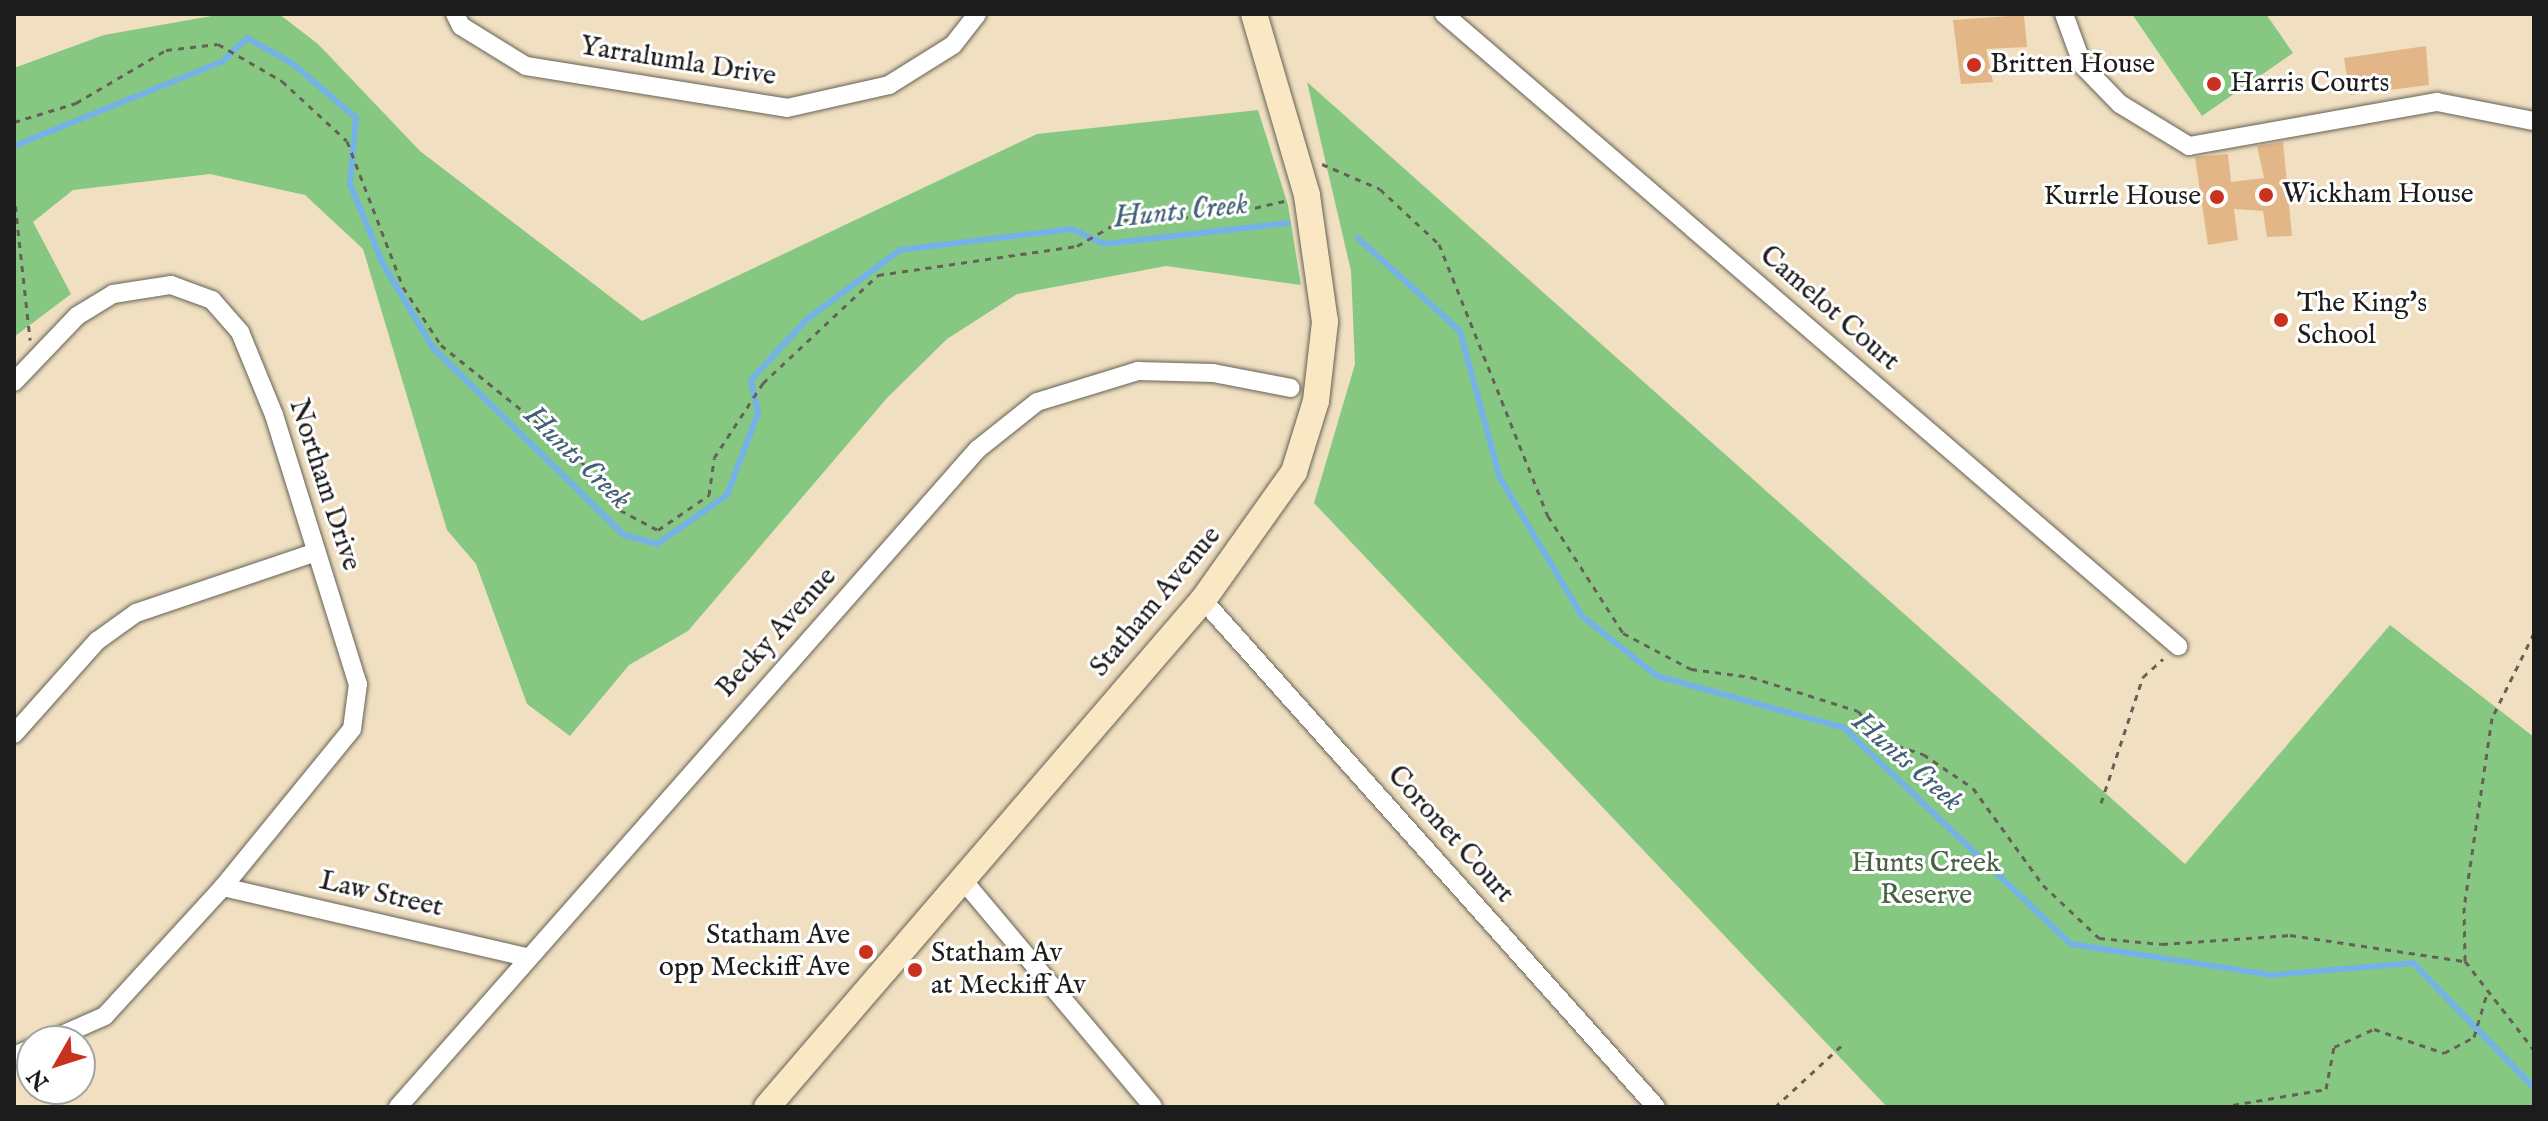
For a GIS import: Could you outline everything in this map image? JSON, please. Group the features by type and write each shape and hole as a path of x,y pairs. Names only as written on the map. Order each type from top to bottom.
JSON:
{"main road":[{"name":"Statham Avenue","path":"767,1107 1203,600 1294,472 1316,401 1325,322 1307,195 1257,25"}],"street":[{"name":"Yarralumla Drive","path":"455,14 461,26 526,66 787,108 889,85 953,45 977,14"},
{"name":"Camelot Court","path":"1444,14 2178,646"},
{"path":"2064,14 2083,66 2120,104 2189,146 2437,102 2534,121"},
{"name":"Northam Drive","path":"14,382 33,359 113,294 171,285 212,300 240,332 358,684 352,729 223,887 105,1016 84,1025"},
{"name":"Becky Avenue","path":"398,1107 526,957 978,449 1037,402 1138,371 1213,373 1291,388"},
{"path":"14,734 97,641 136,613 316,552"},
{"name":"Coronet Court","path":"1203,600 1656,1107"},
{"path":"962,879 1148,1105"},
{"name":"Law Street","path":"223,887 526,957"}],"path":[{"path":"14,122 76,103 166,50 218,44 282,81 347,141 403,287 441,345 574,452 620,510 658,530 709,495 714,458 763,383 878,275 1077,246 1122,220 1220,216 1307,195"},
{"path":"1297,154 1380,189 1439,244 1548,516 1623,633 1691,669 1751,677 1858,711 1886,742 1923,754 1973,788 2043,885 2099,938 2162,944 2290,935 2465,961"},
{"path":"14,194 33,359"},
{"path":"2534,633 2492,718 2470,829 2465,961 2534,1050"},
{"path":"2101,803 2143,677 2178,646"},
{"path":"2221,1107 2326,1089 2334,1047 2374,1029 2444,1053 2474,1037 2488,990"},
{"path":"1775,1107 1841,1046"}],"green space":[{"path":"223,14 279,14 318,44 420,151 642,321 1037,134 1258,110 1288,205 1301,285 1166,266 1017,294 947,339 887,398 688,631 629,665 570,736 527,704 476,564 447,530 363,249 305,195 210,174 73,190 33,222 71,294 14,337 14,68 104,35"},
{"name":"Harris Courts","path":"2132,14 2266,14 2293,53 2202,116"},
{"name":"Hunts Creek Reserve","path":"1307,82 2185,864 2390,625 2534,737 2534,1107 1887,1107 1314,503 1355,364 1351,271"}],"building":[{"name":"Britten House","path":"2024,15 2027,47 1986,49 1993,82 1961,84 1953,20"},
{"path":"2426,46 2429,85 2350,95 2344,58"},
{"path":"2283,142 2292,236 2267,237 2263,211 2234,209 2238,240 2208,245 2195,157 2228,154 2231,182 2264,178 2257,146"}],"waterway":[{"name":"Hunts Creek","path":"14,146 223,61 247,38 292,63 356,118 350,184 383,264 433,348 624,535 657,544 727,495 758,413 751,380 807,319 900,250 1072,229 1104,244 1288,223"},
{"name":"Hunts Creek","path":"1358,238 1460,331 1500,478 1582,616 1657,676 1844,728 2071,944 2271,975 2413,963 2534,1088"}],"place":[{"name":"Britten House","path":"1974,65"},
{"name":"Harris Courts","path":"2214,84"},
{"name":"Wickham House","path":"2266,195"},
{"name":"Kurrle House","path":"2217,197"},
{"name":"The King's School","path":"2281,320"},
{"name":"Statham Ave opp Meckiff Ave","path":"866,952"},
{"name":"Statham Av at Meckiff Av","path":"915,970"}]}
